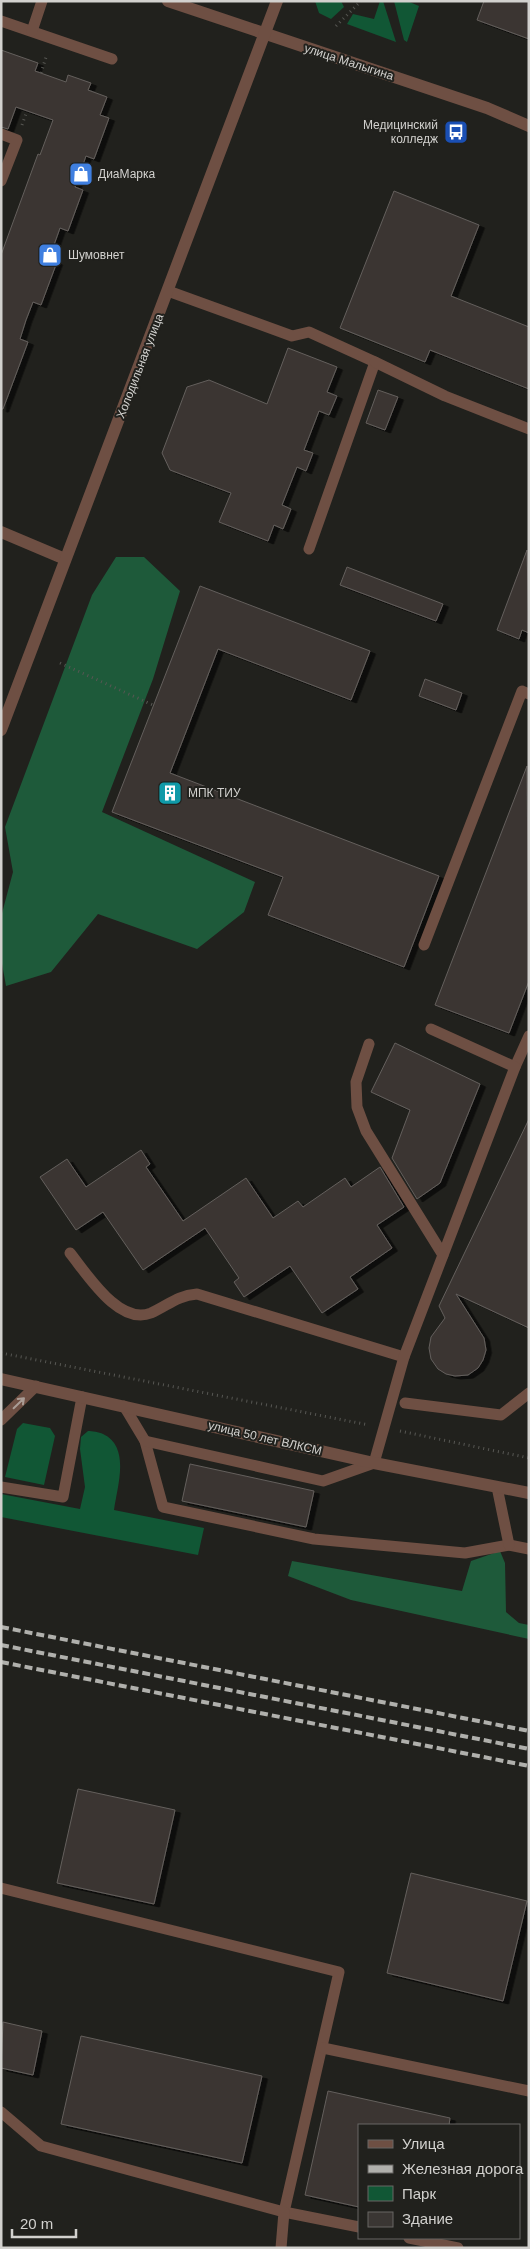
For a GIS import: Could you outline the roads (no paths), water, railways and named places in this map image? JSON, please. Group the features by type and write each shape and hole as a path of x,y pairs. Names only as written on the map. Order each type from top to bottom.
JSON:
{"street":[{"name":"улица Малыгина","path":"168,1 487,108 529,126"},
{"name":"Холодильная улица","path":"1,730 277,1"},
{"path":"1,532 65,559"},
{"name":"улица 50 лет ВЛКСМ","path":"1,1379 374,1463 529,1493"}],"lane":[{"path":"32,31 42,1"},
{"path":"1,21 112,59"},
{"path":"1,134 17,140 1,181"},
{"path":"168,291 292,336 309,332 445,396 529,429"},
{"path":"309,549 375,362"},
{"path":"424,945 522,691 529,694"},
{"path":"431,1029 515,1068"},
{"path":"145,1441 323,1481 374,1463 404,1357 529,1036"},
{"path":"369,1044 356,1082 357,1107 366,1131 443,1255"},
{"path":"70,1253 114,1306 130,1314 149,1314 182,1296 197,1294 404,1357"},
{"path":"1,1420 36,1386"},
{"path":"405,1403 501,1415 529,1393"},
{"path":"1,1487 63,1497 82,1396"},
{"path":"124,1406 145,1441 163,1507 314,1539 465,1553 509,1545 529,1549"},
{"path":"497,1487 509,1545"},
{"path":"1,1888 339,1972 284,2212 281,2248"},
{"path":"322,2048 529,2091"},
{"path":"1,2112 41,2146 284,2212 358,2228"},
{"path":"414,2239 458,2248"}],"railway":[{"path":"1,1627 529,1731"},
{"path":"1,1645 529,1749"},
{"path":"1,1662 529,1766"}],"place":[{"name":"Медицинский колледж","path":"456,132"},
{"name":"ДиаМарка","path":"81,174"},
{"name":"Шумовнет","path":"50,255"},
{"name":"МПК ТИУ","path":"170,793"}]}
